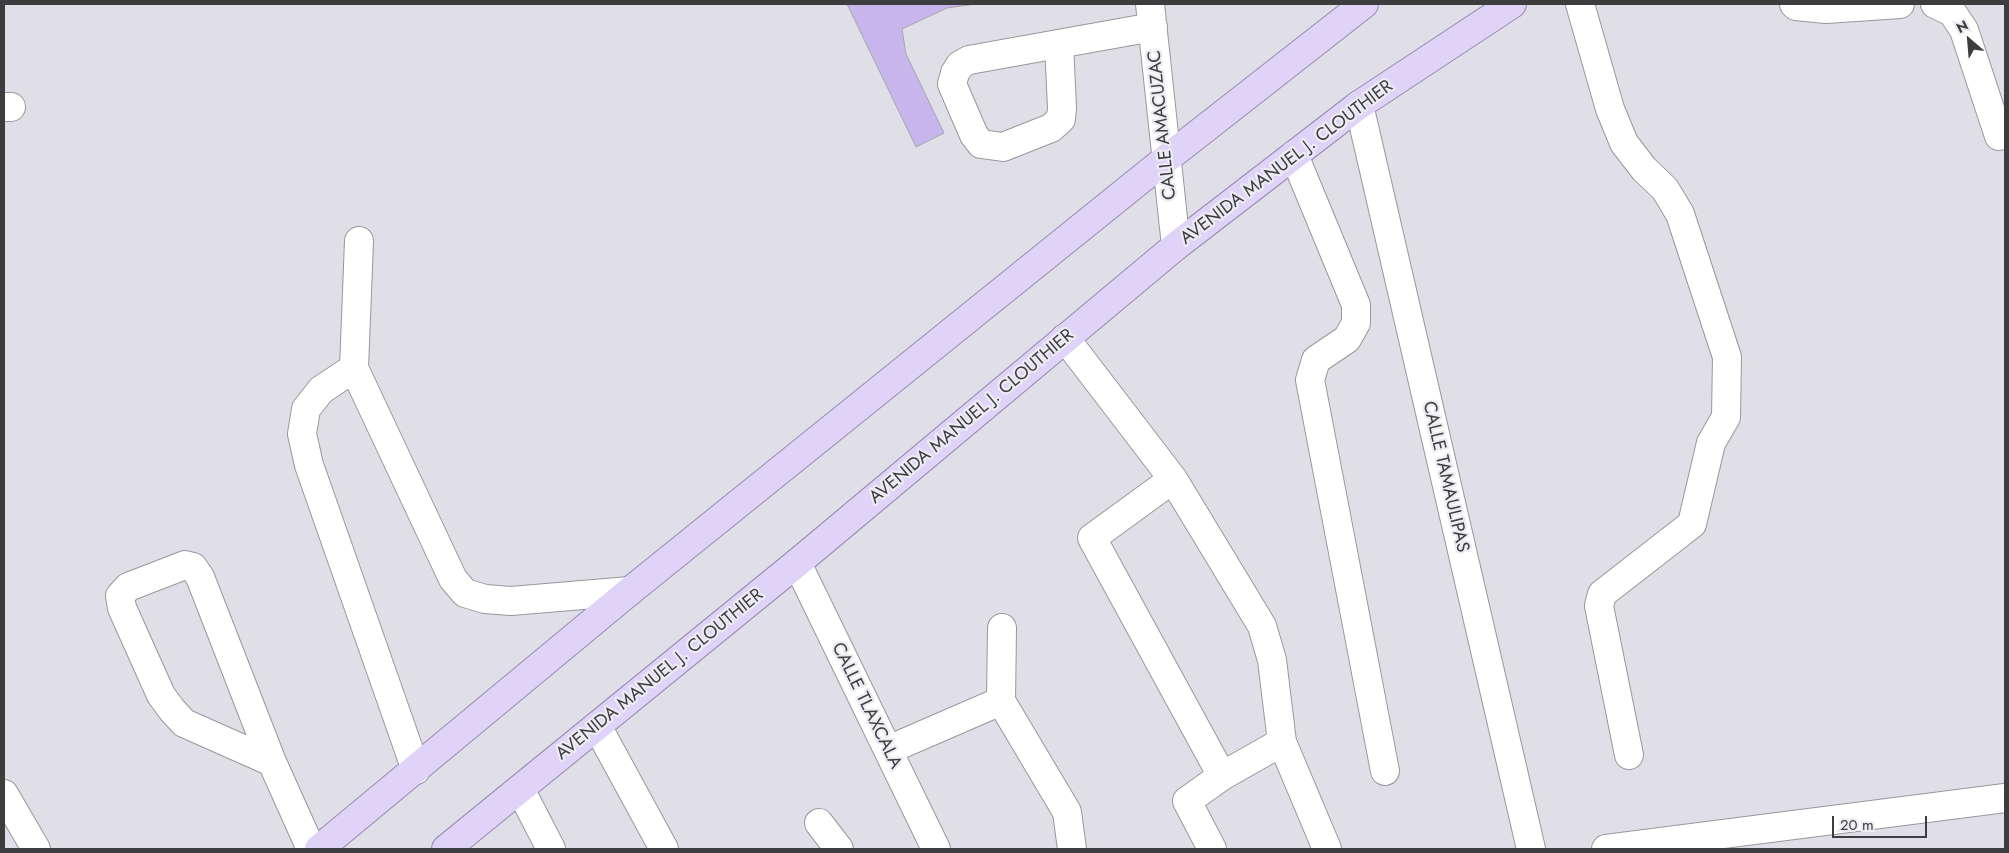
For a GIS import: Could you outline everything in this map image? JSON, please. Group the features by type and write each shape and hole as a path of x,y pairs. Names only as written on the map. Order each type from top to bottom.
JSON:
{"main road":[{"path":"319,849 630,591 1166,158 1364,4"},
{"name":"AVENIDA MANUEL J. CLOUTHIER","path":"446,849 797,564 1176,246 1360,105 1512,4"}],"street":[{"path":"1580,4 1610,110 1624,143 1644,169 1664,189 1680,214 1727,357 1726,417 1711,443 1692,524 1602,594 1599,606 1629,755"},
{"path":"1794,4 1796,6 1826,9 1900,4"},
{"path":"1935,4 1952,12 1964,30 1998,136"},
{"name":"CALLE AMACUZAC","path":"1152,15 1176,246"},
{"path":"1058,44 1061,119 1051,128 1003,147 981,144 974,135 952,84 955,73 960,65 969,60 1058,44 1152,15"},
{"name":"CALLE TAMAULIPAS","path":"1360,105 1531,849"},
{"path":"1294,155 1356,305 1356,322 1347,339 1316,360 1310,380 1386,771"},
{"path":"359,241 354,368 453,579 465,593 485,600 511,602 630,591"},
{"path":"1065,338 1173,479 1262,626 1272,660 1282,742 1327,849"},
{"path":"354,368 320,390 306,409 302,434 309,465 416,770"},
{"path":"1173,479 1092,538 1222,776"},
{"name":"CALLE TLAXCALA","path":"797,564 936,849"},
{"path":"272,762 184,723 172,710 161,695 122,608 120,596 128,587 185,565 193,568 200,576 272,762 311,849"},
{"path":"1002,628 1001,701 1067,812 1072,849"},
{"path":"888,750 1001,701"},
{"path":"597,726 664,849"},
{"path":"1212,849 1187,801 1222,776 1282,742"},
{"path":"520,789 552,849"},
{"path":"4,794 36,849"},
{"path":"1606,849 2005,798"},
{"path":"819,823 839,849"}],"building":[{"path":"847,4 975,4 947,8 902,29 906,54 944,133 916,147"}]}
